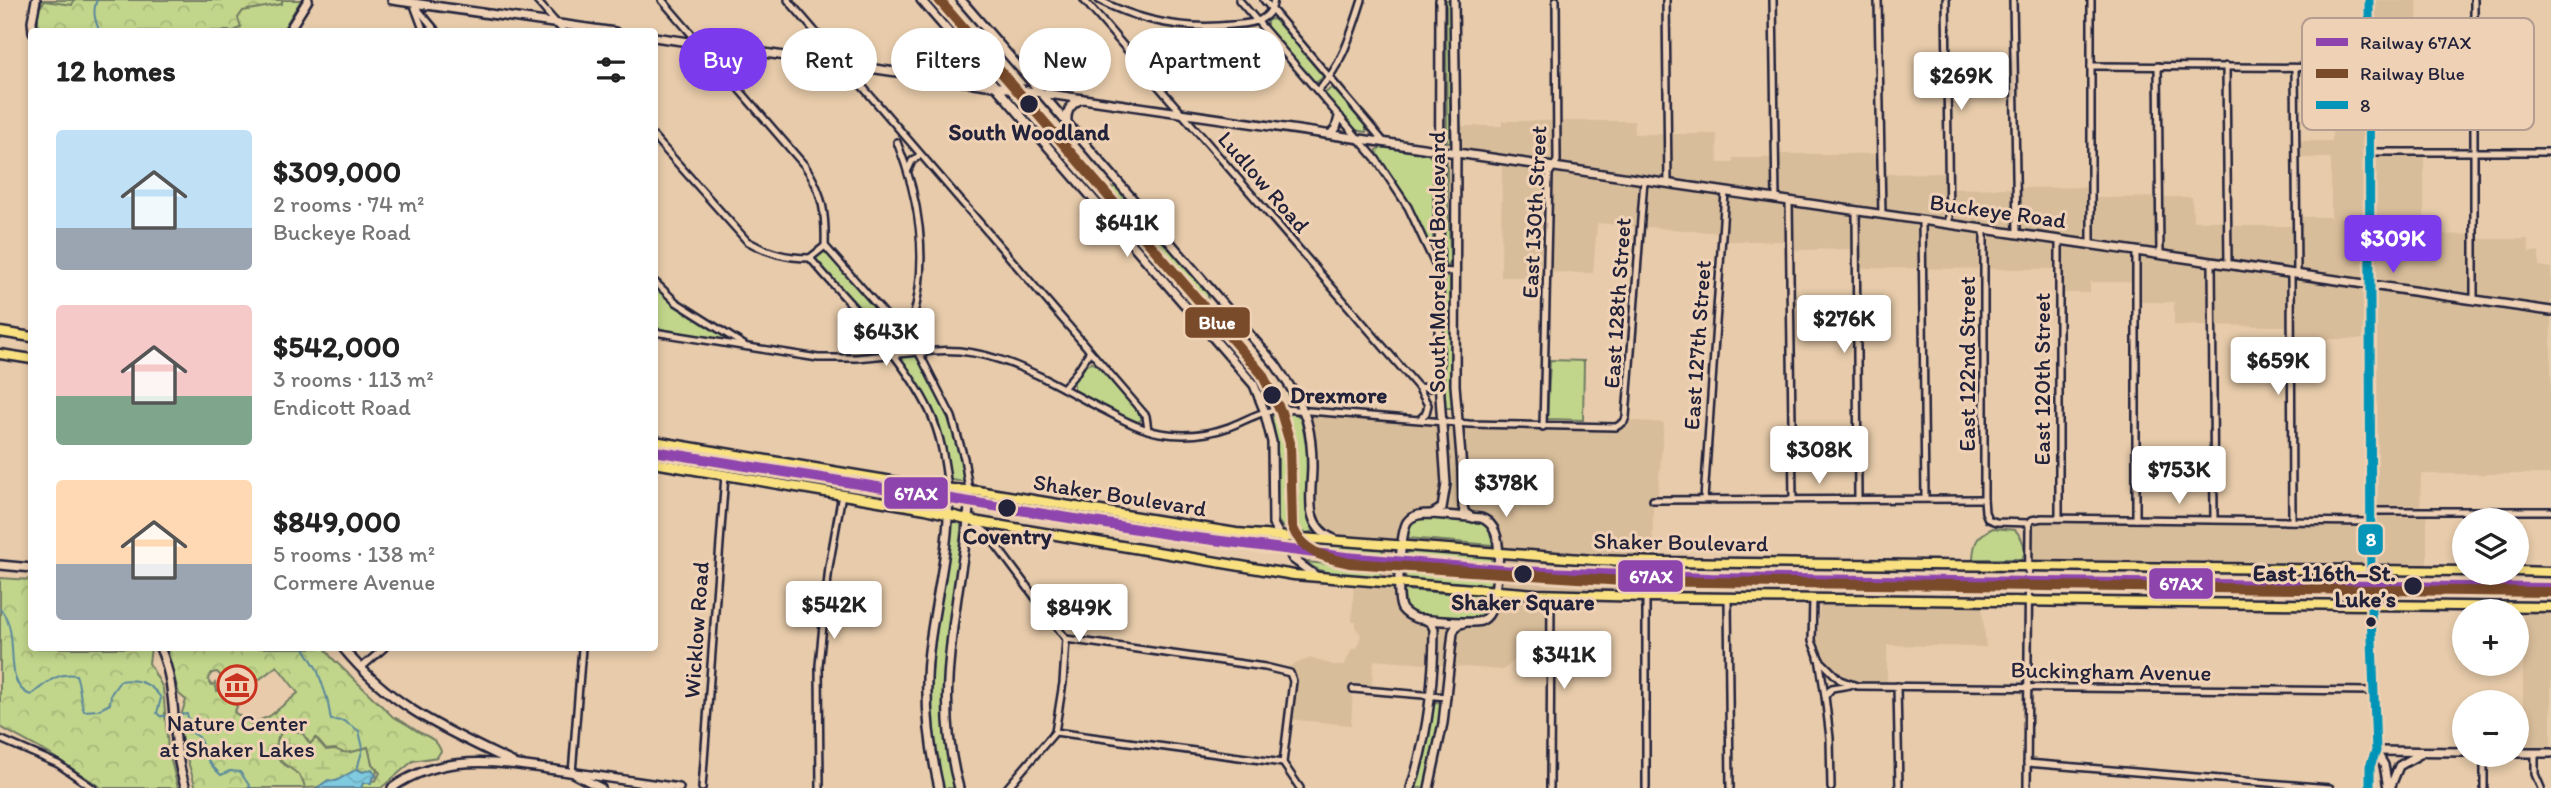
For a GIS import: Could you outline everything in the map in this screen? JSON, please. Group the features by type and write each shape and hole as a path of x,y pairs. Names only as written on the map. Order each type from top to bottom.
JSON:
{"main road":[{"path":"0,332 28,336"},
{"path":"0,354 28,358"},
{"name":"Shaker Boulevard","path":"658,442 1236,533 1602,561 2371,574 2452,571"},
{"path":"658,464 1317,577 1494,591 1646,597 2371,601 2551,607"},
{"path":"2529,571 2551,572"}],"street":[{"path":"33,28 36,0"},
{"path":"290,28 307,0"},
{"path":"392,0 427,2 589,28"},
{"path":"536,0 560,28"},
{"path":"662,0 686,28"},
{"path":"788,0 812,28"},
{"path":"921,0 945,28"},
{"path":"961,0 1266,352 1287,383 1307,424 1312,456 1310,512 1320,530 1328,537 1339,540"},
{"name":"Ludlow Road","path":"1084,0 1107,14 1181,114 1418,387"},
{"path":"1099,0 1107,14 1169,25 1213,27 1259,23 1272,10 1274,0"},
{"path":"1239,0 1376,159 1408,207 1438,271 1455,272"},
{"path":"1264,0 1384,142"},
{"path":"1318,90 1331,78 1362,0"},
{"name":"South Moreland Boulevard","path":"1432,514 1442,508 1445,498 1439,381 1440,0"},
{"name":"South Moreland Boulevard","path":"1454,0 1455,385 1463,507 1465,513 1473,518"},
{"name":"East 130th Street","path":"1543,427 1549,174 1557,161 1556,0"},
{"path":"1666,0 1668,184"},
{"path":"1773,0 1776,200"},
{"path":"1878,0 1882,215"},
{"path":"1946,0 1949,223"},
{"path":"2013,0 2017,233"},
{"path":"2091,0 2091,244"},
{"path":"2369,0 2369,18"},
{"path":"2474,0 2474,18"},
{"path":"412,1 422,28"},
{"path":"412,1 434,28"},
{"name":"Buckeye Road","path":"658,38 679,41"},
{"path":"2091,66 2302,68"},
{"path":"2158,66 2160,254"},
{"path":"2226,66 2228,264"},
{"path":"2292,521 2295,68"},
{"name":"Buckeye Road","path":"1005,88 2551,311"},
{"path":"741,91 806,166 816,182 825,209 825,246 919,353 953,417 969,490 969,519 947,665 946,700 951,762 959,788"},
{"path":"866,91 1146,416 1148,430"},
{"path":"1000,91 1248,377 1258,393 1272,442 1272,518 1279,537 1293,559 1317,577"},
{"path":"1067,122 1069,108 1082,99"},
{"path":"1332,134 1339,117"},
{"path":"2370,130 2372,691 2376,751 2384,765 2389,788"},
{"path":"2474,130 2474,300"},
{"path":"658,141 747,241 786,258 810,258 825,246"},
{"path":"892,355 907,340 921,271 917,210 908,170 897,142"},
{"path":"2370,152 2551,152"},
{"path":"908,170 919,155"},
{"name":"East 128th Street","path":"1543,427 1588,428 1620,425 1626,417 1644,180"},
{"name":"East 127th Street","path":"1704,499 1725,192"},
{"path":"1789,202 1793,499"},
{"path":"1856,211 1858,498"},
{"path":"1922,220 1924,498"},
{"name":"East 122nd Street","path":"1984,229 1984,499"},
{"name":"East 120th Street","path":"2059,239 2059,518"},
{"path":"2136,252 2136,519"},
{"path":"810,258 914,382 930,412 942,448 950,513 927,682 928,734 939,788"},
{"path":"2212,262 2214,520"},
{"path":"658,285 676,302 747,347"},
{"path":"658,333 818,358 947,350 998,359 1021,366 1130,424 1172,434 1209,433 1264,410 1302,410 1543,427"},
{"path":"1063,388 1090,351"},
{"path":"1418,387 1430,388 1439,381"},
{"path":"1418,387 1428,405 1426,413 1420,419"},
{"name":"Wicklow Road","path":"702,788 725,475"},
{"path":"820,788 819,665 829,567 842,494"},
{"path":"1653,499 1984,499 1987,519 1996,522 2029,523 2035,519 2059,518 2371,522"},
{"path":"2370,511 2551,511"},
{"path":"1411,788 1423,740 1430,695 1434,629 1431,623 1420,619 1407,614 1401,607 1399,583 1405,529 1410,519 1416,515 1432,514 1488,520 1498,537 1490,614 1481,621 1467,622 1420,619"},
{"path":"969,519 987,533 1066,639 1063,683 1055,732 1007,788"},
{"path":"2026,788 2029,523"},
{"path":"0,565 28,568"},
{"path":"1550,788 1551,595"},
{"path":"1646,597 1646,788"},
{"path":"1728,598 1730,788"},
{"path":"1813,599 1812,641 1825,696 1830,738 1831,788"},
{"path":"1429,788 1441,734 1455,627 1467,622"},
{"path":"1066,639 1283,669 1290,673 1293,681 1283,763 1300,788"},
{"path":"161,651 168,672 176,754 186,788"},
{"path":"345,651 360,668 411,710 439,727 519,765"},
{"path":"360,668 380,651"},
{"path":"572,773 582,651"},
{"path":"1818,658 1830,672 1850,685"},
{"name":"Buckingham Avenue","path":"1825,696 1832,688 1850,685 2372,691"},
{"path":"1898,687 1899,788"},
{"path":"1353,689 1447,696"},
{"path":"1055,732 1283,763"},
{"path":"0,739 58,764 93,788"},
{"path":"2376,751 2452,752"},
{"path":"2370,788 2370,765 2376,751"},
{"path":"2389,788 2399,766 2423,752"},
{"path":"2529,753 2551,752"},
{"path":"2535,753 2535,774 2541,788"},
{"path":"392,788 410,777 439,766 472,762 519,765 643,785 679,788"},
{"path":"2027,763 2330,788"},
{"path":"2484,767 2484,788"},
{"path":"572,773 598,788"}],"shaded area":[{"path":"2369,0 2417,0 2417,18 2369,18"},
{"path":"1502,121 1634,121 1634,134 1717,134 1718,163 1733,163 1733,158 1775,158 1776,154 1881,154 1881,174 1948,173 1949,189 2091,187 2092,198 2192,197 2193,221 2228,221 2228,226 2296,226 2296,217 2331,217 2331,158 2296,158 2295,141 2332,141 2332,130 2370,130 2370,151 2424,152 2424,234 2474,235 2474,239 2528,239 2529,252 2539,252 2539,266 2551,268 2551,474 2421,474 2420,510 2427,511 2427,571 2029,566 2029,523 2036,519 2370,522 2371,339 2291,339 2290,326 2174,325 2174,302 2136,302 2135,282 2090,282 2090,293 2059,293 2058,269 1856,268 1856,249 1790,250 1789,241 1721,241 1722,233 1597,223 1593,273 1547,272 1546,277 1501,277 1502,159 1456,152 1456,126 1502,126"},
{"path":"1302,410 1458,423 1616,427 1625,420 1664,423 1657,500 1653,500 1652,597 1552,595 1551,635 1541,636 1503,670 1374,660 1371,690 1353,689 1351,725 1288,719 1292,676 1283,669 1311,658 1344,666 1352,649 1357,649 1361,635 1356,628 1356,622 1352,622 1356,542 1332,538 1312,517 1312,456"},
{"path":"1913,604 1982,607 1986,647 1887,645 1887,684 1857,683 1841,677 1821,654 1817,640 1820,605"},
{"path":"2529,607 2551,607 2551,753 2529,753 2529,690 2523,690 2523,676 2529,676"}],"green space":[{"path":"42,0 301,0 284,28 39,28 37,16"},
{"path":"74,0 282,0 282,4 243,11 238,18 239,28 39,28 38,15 45,1 72,5"},
{"path":"1446,0 1450,0 1450,142 1447,142"},
{"path":"1276,20 1283,28 1267,28 1267,21"},
{"path":"1285,30 1324,76 1315,84 1285,49"},
{"path":"1334,86 1366,124 1366,132 1355,130 1324,94"},
{"path":"1382,147 1426,153 1433,159 1433,247 1427,246 1406,197 1378,157 1377,150"},
{"path":"1443,161 1447,161 1448,267 1443,263"},
{"path":"1109,188 1119,188 1211,295 1208,295 1208,299 1206,300"},
{"path":"1104,193 1201,308 1191,307 1097,199"},
{"path":"825,246 919,352 952,417 969,482 951,480 947,476 930,413 914,382 810,258"},
{"path":"1444,275 1450,279 1452,408 1444,408"},
{"path":"658,285 676,302 747,347 658,332"},
{"path":"1550,360 1584,361 1583,420 1547,419"},
{"path":"1086,365 1099,365 1140,414 1142,418 1139,422 1121,416 1074,390 1074,381"},
{"path":"1275,414 1295,414 1301,418 1307,451 1306,510 1314,531 1292,532 1283,527 1277,518 1278,458 1272,417"},
{"name":"Shaker Square","path":"1426,518 1480,523 1488,527 1493,535 1493,545 1407,538 1411,524"},
{"path":"957,520 961,521 961,530 943,700 946,747 956,788 942,788 935,754 931,690 936,629 952,524"},
{"path":"1993,528 2015,530 2023,543 2022,559 1973,559 1977,540"},
{"path":"1311,542 1383,548 1382,559 1326,550"},
{"path":"1409,550 1491,557 1492,566 1404,560"},
{"path":"1305,562 1381,569 1380,579 1332,574"},
{"path":"1404,571 1492,578 1487,586 1407,580"},
{"path":"0,578 28,580 28,651 151,651 149,663 163,688 168,749 178,788 102,788 48,753 0,727"},
{"name":"Shaker Square","path":"1403,590 1488,596 1489,605 1481,615 1474,617 1421,614 1405,606 1402,599"},
{"path":"167,651 327,651 393,717 433,740 441,751 437,757 413,761 381,788 361,788 363,783 376,780 380,773 372,764 368,747 337,753 326,749 315,738 310,745 306,738 278,737 275,753 298,772 305,788 196,788 182,742 180,719 186,700 179,694","holes":["277,666 298,693 270,716 251,724 234,712 237,707 229,689 217,691 215,683 210,684 208,678 217,672 221,676 220,680 224,681 238,674 246,685 252,685"]},
{"path":"1440,702 1440,724 1426,785 1425,788 1415,788 1433,706"},
{"path":"288,727 303,734 310,744 316,738 326,750 348,752 368,747 372,764 377,769 376,776 369,771 357,769 333,783 305,788 300,776 282,762 275,752 280,734"}],"water":[{"path":"357,769 363,772 372,769 376,776 371,783 363,783 361,788 317,788 328,780 336,781"}],"waterway":[{"path":"97,0 95,16 98,28"},
{"path":"0,609 7,619 10,631 16,681 31,695 57,677 76,675 84,711 98,710 110,704 111,694 120,681 132,680 148,685 157,693 161,698 157,713 165,716"},
{"path":"306,651 317,669 331,720 344,721 359,731 363,748 357,769"},
{"path":"180,715 187,714 191,726 189,731 199,737 207,758 216,770 221,775 230,771 240,772 251,788"}],"rail line":[{"name":"Blue","path":"939,0 1262,374 1281,412 1290,443 1292,526 1301,542 1322,556 1349,563 1623,581 2551,592"},
{"name":"67AX","path":"658,452 1174,535 1346,557 1513,571 1710,578 2551,588"}],"transit line":[{"name":"8","path":"2369,0 2369,18"},
{"name":"8","path":"2369,130 2371,611 2376,751 2370,766 2370,788"}],"place":[{"name":"South Woodland","path":"1029,104"},
{"name":"Drexmore","path":"1272,395"},
{"name":"Coventry","path":"1007,508"},
{"name":"Shaker Square","path":"1523,574"},
{"name":"East 116th–St. Luke’s","path":"2413,586"},
{"name":"Nature Center at Shaker Lakes","path":"237,685"}]}
